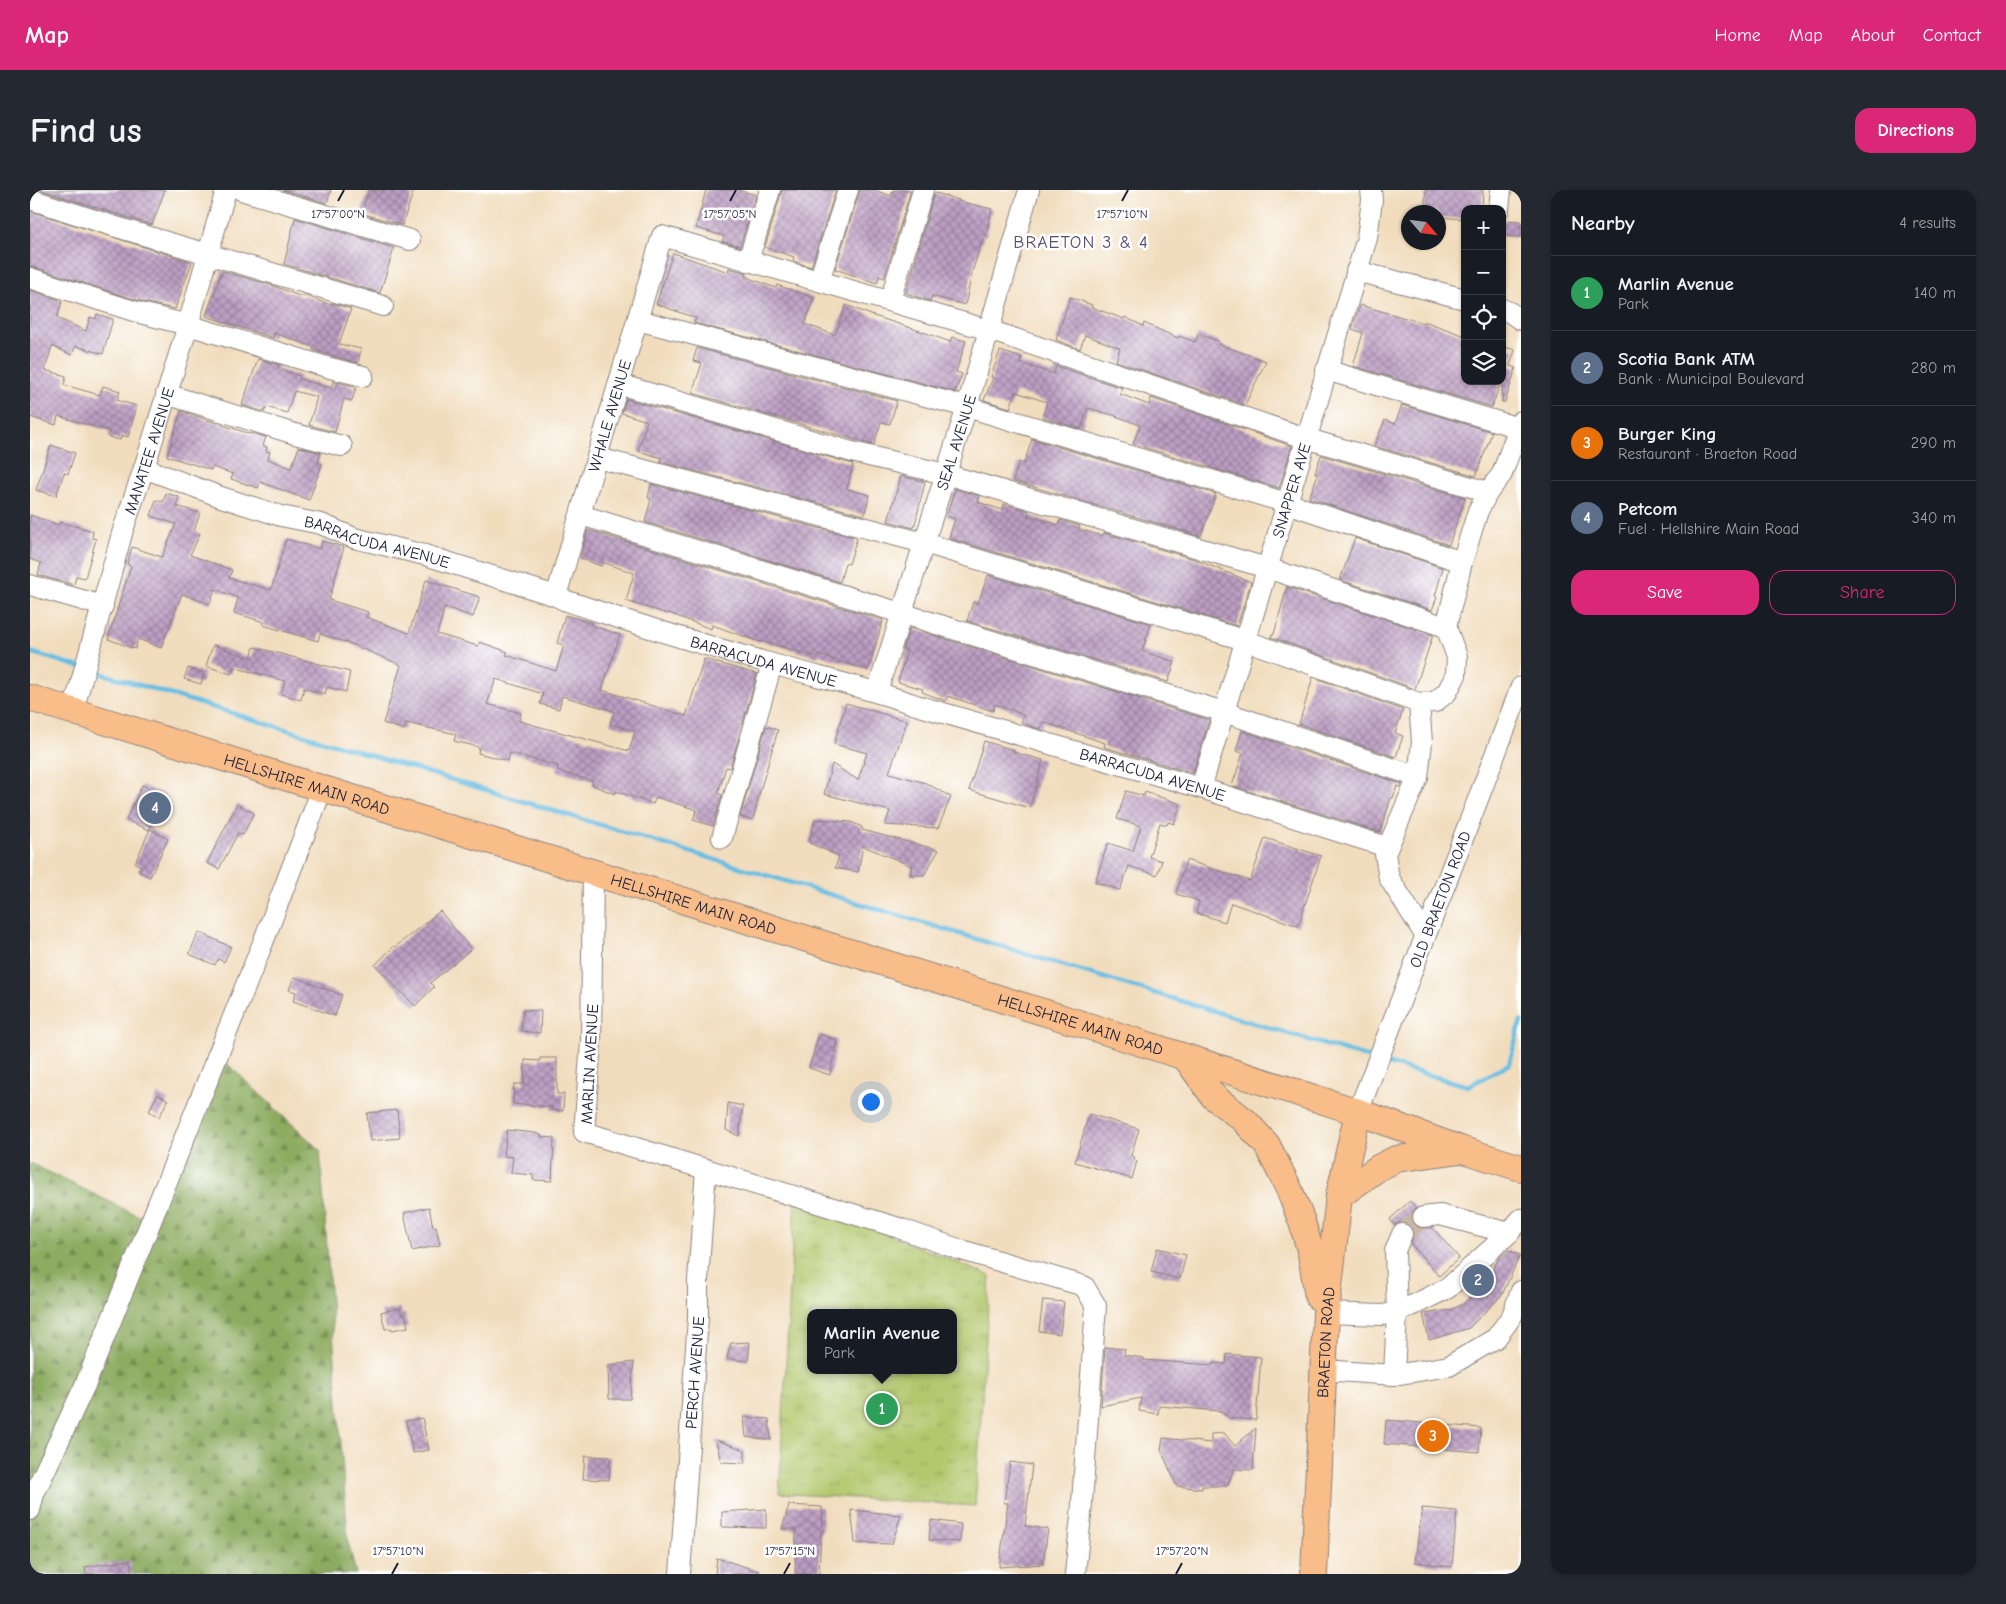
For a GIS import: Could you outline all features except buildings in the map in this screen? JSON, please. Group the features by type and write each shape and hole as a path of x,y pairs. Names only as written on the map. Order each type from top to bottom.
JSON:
{"main road":[{"name":"HELLSHIRE MAIN ROAD","path":"30,698 75,703 322,789 1186,1058 1362,1101 1460,1150 1521,1168"},
{"path":"1186,1058 1214,1096 1246,1121 1267,1146 1280,1170 1302,1222 1311,1253 1324,1325"},
{"name":"BRAETON ROAD","path":"1314,1574 1321,1441 1324,1325 1339,1196 1362,1101"},
{"path":"1339,1196 1378,1168 1396,1159 1460,1150"}],"street":[{"name":"MANATEE AVENUE","path":"75,703 123,530 188,325 226,190"},
{"path":"241,190 410,240"},
{"path":"770,190 748,261 989,330 1305,438 1488,492"},
{"path":"819,281 848,190"},
{"path":"890,302 923,190"},
{"name":"SEAL AVENUE","path":"877,692 967,407 1029,190"},
{"name":"SNAPPER AVE","path":"1201,788 1247,641 1305,438 1367,238 1372,200 1371,190"},
{"path":"1499,205 1501,190"},
{"path":"30,199 113,226 383,306"},
{"name":"WHALE AVENUE","path":"556,596 662,236 748,261"},
{"path":"1356,271 1461,298"},
{"path":"30,278 140,313 188,325 330,368 363,376"},
{"path":"1506,311 1511,312 1521,320"},
{"path":"638,320 967,407 1287,503 1462,562"},
{"path":"598,458 924,543 1247,641 1419,702 1435,702 1447,692 1456,675 1457,657 1446,628 1462,562 1475,520 1488,492 1502,474 1520,424 1326,370"},
{"path":"618,384 852,452 945,474 1267,568 1446,628"},
{"path":"166,394 295,434 342,446"},
{"name":"BARRACUDA AVENUE","path":"144,468 221,497 281,516 320,524 354,538 425,555 556,596 632,623 772,664 877,692 1201,788 1387,847"},
{"path":"581,515 902,615 1224,712 1418,777"},
{"path":"30,585 103,606"},
{"path":"722,838 772,664"},
{"name":"OLD BRAETON ROAD","path":"1362,1101 1521,687"},
{"path":"1419,702 1422,742 1418,777 1385,854 1389,878 1425,935"},
{"path":"30,1510 34,1494 86,1384 262,945 322,789"},
{"name":"MARLIN AVENUE","path":"593,872 591,1042 584,1132 899,1228 958,1249 1084,1286 1096,1306 1075,1574"},
{"name":"PERCH AVENUE","path":"680,1574 698,1318 698,1280 706,1169"},
{"path":"1424,1217 1440,1215 1515,1226"},
{"path":"1324,1325 1397,1313 1448,1288 1515,1226"},
{"path":"1394,1375 1397,1313 1395,1251 1402,1234"},
{"path":"1323,1370 1394,1375 1449,1366 1496,1338 1512,1316 1521,1290"}],"green space":[{"path":"220,1057 320,1150 348,1542 356,1574 30,1574 30,1163 141,1217"},
{"path":"795,1197 990,1276 975,1506 779,1493"}],"waterway":[{"path":"30,652 80,667"},
{"path":"90,670 1372,1059"},
{"path":"1382,1062 1468,1086 1509,1064 1521,1021"}],"tunnel":[{"path":"1402,1234 1423,1217"}],"place":[{"name":"Petcom","path":"155,808"},
{"name":"Scotia Bank ATM","path":"1478,1280"},
{"name":"Marlin Avenue","path":"882,1409"},
{"name":"Burger King","path":"1433,1436"}],"district":[{"name":"BRAETON 3 & 4","path":"1081,242"}]}
